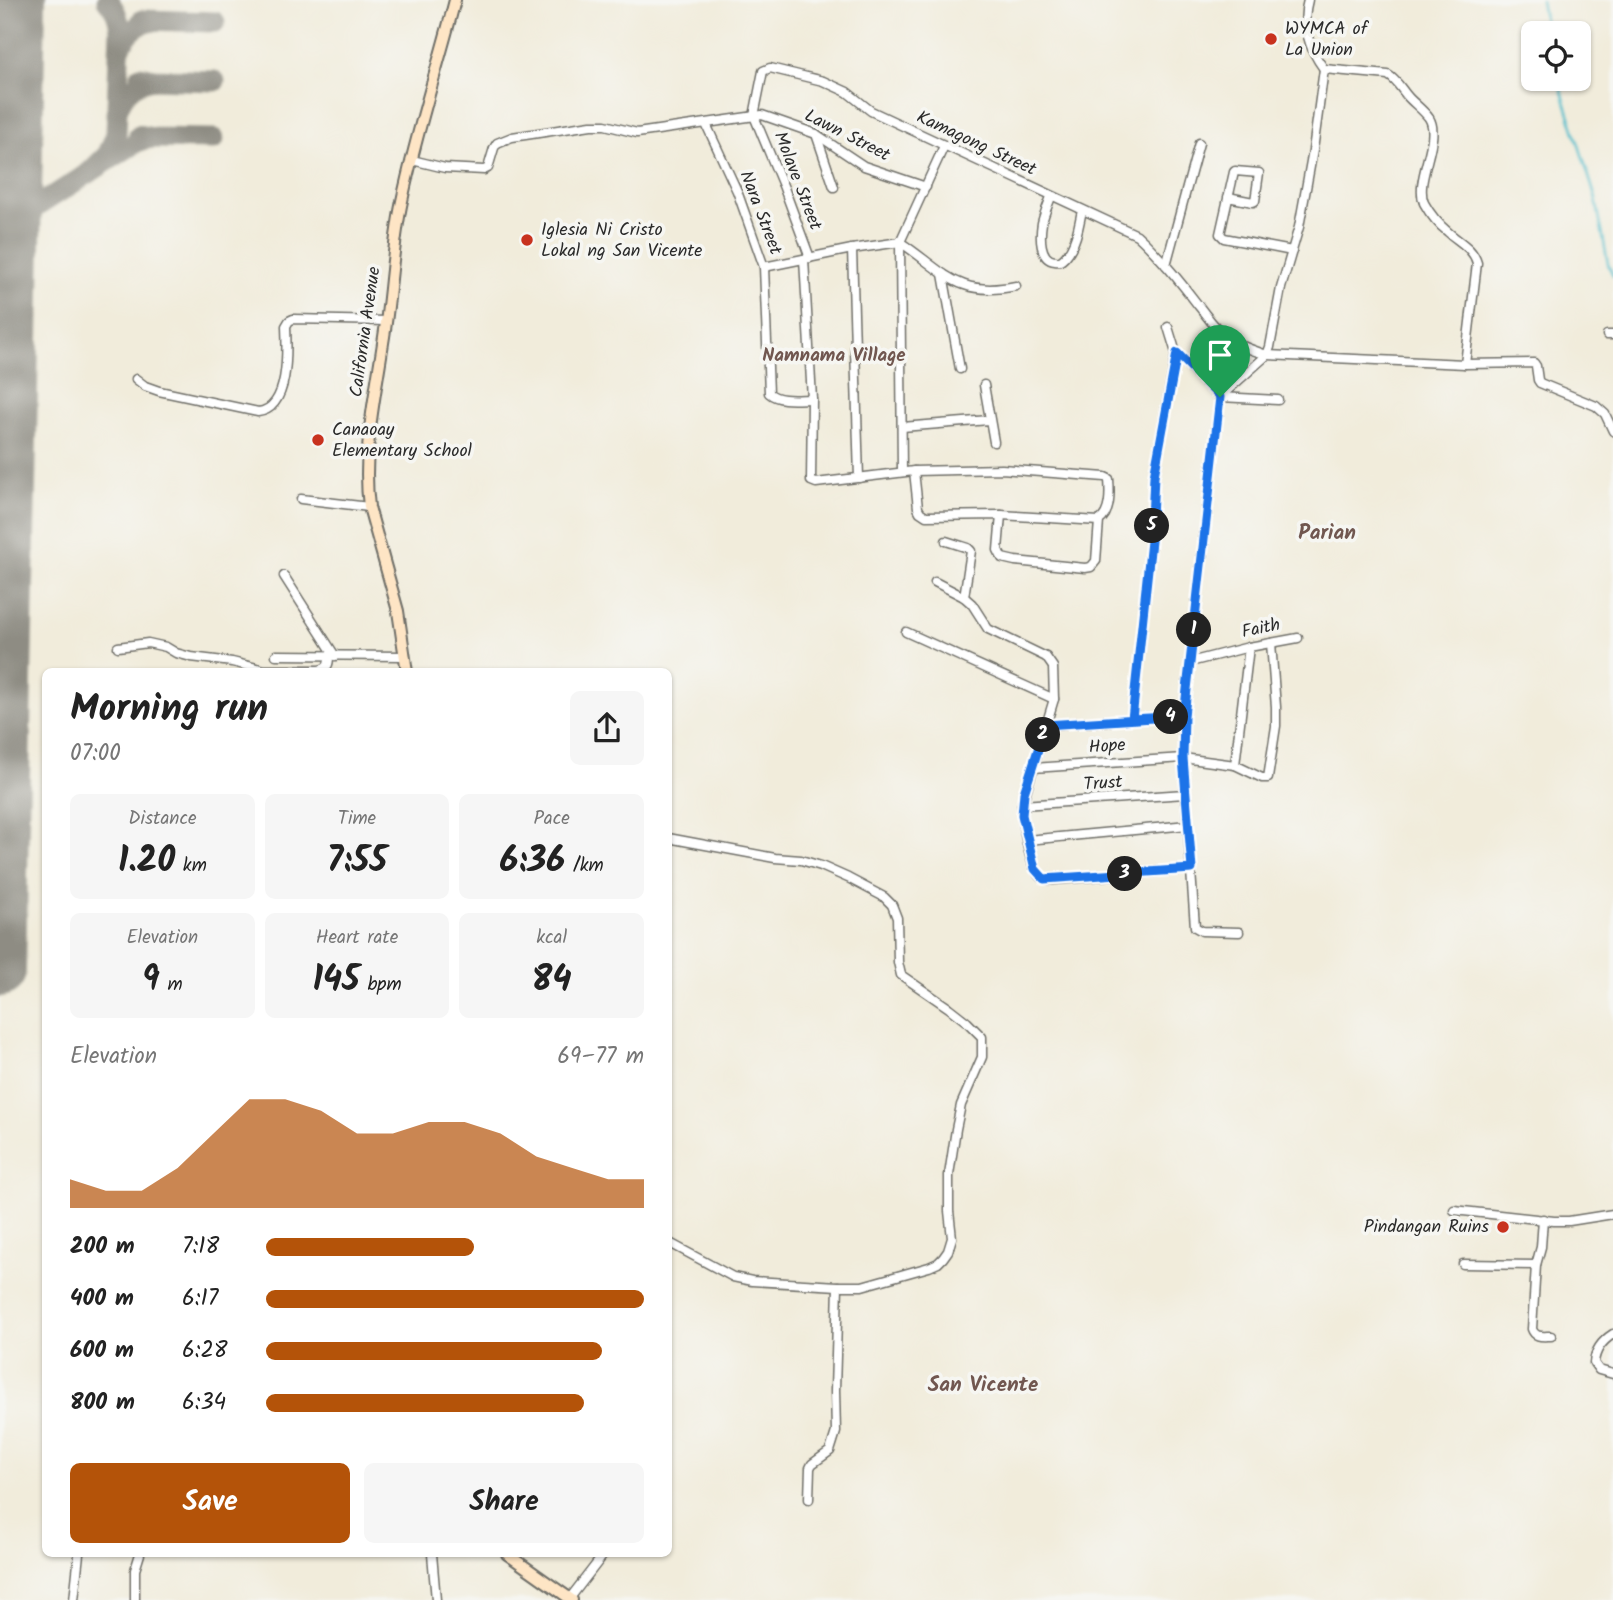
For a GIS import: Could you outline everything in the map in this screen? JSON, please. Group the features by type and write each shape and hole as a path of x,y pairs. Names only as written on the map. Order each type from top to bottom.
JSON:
{"street":[{"name":"California Avenue","path":"406,668 395,600 369,507 366,490 368,453 401,203 455,0"},
{"path":"1239,932 1202,932 1195,927 1183,758 1184,716 1220,397 1266,355 1270,347 1313,150 1324,68 1306,32 1305,10 1308,0"},
{"name":"Kamagong Street","path":"754,116 763,71 770,68 823,81 846,92 871,111 1137,235 1228,339 1266,355 1465,364 1534,363 1540,383 1609,414"},
{"path":"1324,68 1388,75 1430,119 1432,129 1422,188 1423,198 1436,221 1472,252 1477,262 1465,364"},
{"path":"412,160 445,168 488,169 497,143 512,136 591,125 605,125 637,133 754,116"},
{"name":"Lawn Street","path":"754,116 770,117 816,134 864,166 926,187"},
{"name":"Molave Street","path":"754,116 784,188 807,259 812,399"},
{"name":"Nara Street","path":"706,124 737,191 764,267 769,393 776,398 812,399"},
{"path":"816,134 834,187"},
{"path":"1166,265 1199,143"},
{"path":"902,472 900,243 944,146"},
{"path":"1228,197 1255,201 1259,173 1236,170 1228,197 1220,234 1222,237 1292,251"},
{"path":"1051,197 1042,223 1041,239 1044,253 1049,260 1060,261 1070,250 1082,210"},
{"path":"764,267 852,249 900,243 961,284 975,289 998,290 1016,286"},
{"path":"852,249 859,478"},
{"path":"943,274 960,369"},
{"path":"136,379 159,391 258,412 264,411 276,401 285,376 286,326 289,321 387,321"},
{"path":"1168,327 1177,353 1220,397 1278,400"},
{"path":"1132,719 1151,541 1154,476 1177,353"},
{"path":"984,385 994,442"},
{"path":"812,399 810,477 811,481 816,483 914,471 1002,469 1109,479 1106,515 1099,522 1096,561 1091,567 1002,558 998,550 1001,514"},
{"path":"1609,414 1613,431"},
{"path":"902,427 989,419"},
{"path":"914,471 918,508 926,516 1001,514 1099,522"},
{"path":"301,499 369,507"},
{"path":"946,541 971,551 964,597"},
{"path":"284,576 332,656"},
{"path":"935,582 972,604 988,629 1049,660 1053,667 1054,699 1022,805 1035,869 1044,879 1192,869"},
{"path":"906,632 1054,699"},
{"name":"Faith","path":"1190,662 1298,638"},
{"path":"118,648 148,643 191,657 257,668"},
{"name":"Hope","path":"1033,768 1183,758 1235,765 1262,778 1268,778 1276,707 1271,643"},
{"path":"1235,765 1249,647"},
{"path":"276,655 405,656"},
{"path":"324,668 332,656"},
{"path":"1046,725 1184,716"},
{"name":"Trust","path":"1022,805 1185,794"},
{"path":"1027,840 1188,825"},
{"path":"672,839 775,858 801,860 848,877 884,897 892,905 897,918 901,975 949,1007 982,1037 982,1057 961,1105 949,1175 948,1211 952,1238 948,1251 937,1263 862,1286 744,1280 733,1277 672,1243"},
{"path":"1454,1210 1569,1221 1613,1214"},
{"path":"1543,1219 1541,1247 1536,1265 1532,1329 1537,1336 1551,1336"},
{"path":"1463,1264 1536,1265"},
{"path":"809,1499 810,1468 830,1451 836,1432 838,1286"},
{"path":"1613,1334 1604,1340 1594,1363 1599,1370 1613,1374"},
{"path":"74,1600 79,1557"},
{"path":"135,1600 135,1570 139,1557"},
{"path":"432,1557 436,1600"},
{"path":"511,1557 571,1599 602,1557"}],"waterway":[{"path":"1541,0 1544,21"},
{"path":"1562,91 1596,199 1608,264 1613,276"}],"taxiway":[{"path":"89,173 108,154 116,134 120,30 116,14 107,0"},
{"path":"142,20 215,22"},
{"path":"120,49 133,30 154,21"},
{"path":"140,76 215,81"},
{"path":"118,108 131,88 154,79"},
{"path":"139,135 151,138 214,139"},
{"path":"15,239 21,222 36,207 137,142 151,138"},
{"path":"16,189 18,203 22,207 36,207"}],"runway":[{"path":"0,971 20,0"}],"place":[{"name":"WYMCA of La Union","path":"1271,39"},
{"name":"Iglesia Ni Cristo Lokal ng San Vicente","path":"527,240"},
{"name":"Canaoay Elementary School","path":"318,440"},
{"name":"Pindangan Ruins","path":"1503,1227"}],"district":[{"name":"Namnama Village","path":"834,356"},
{"name":"Parian","path":"1327,533"},
{"name":"San Vicente","path":"983,1385"}],"route":[{"path":"1220,397 1177,353 1154,476 1151,541 1132,719 1184,716 1183,758 1192,869 1044,879 1035,869 1022,805 1046,725 1184,716 1220,397"}]}
